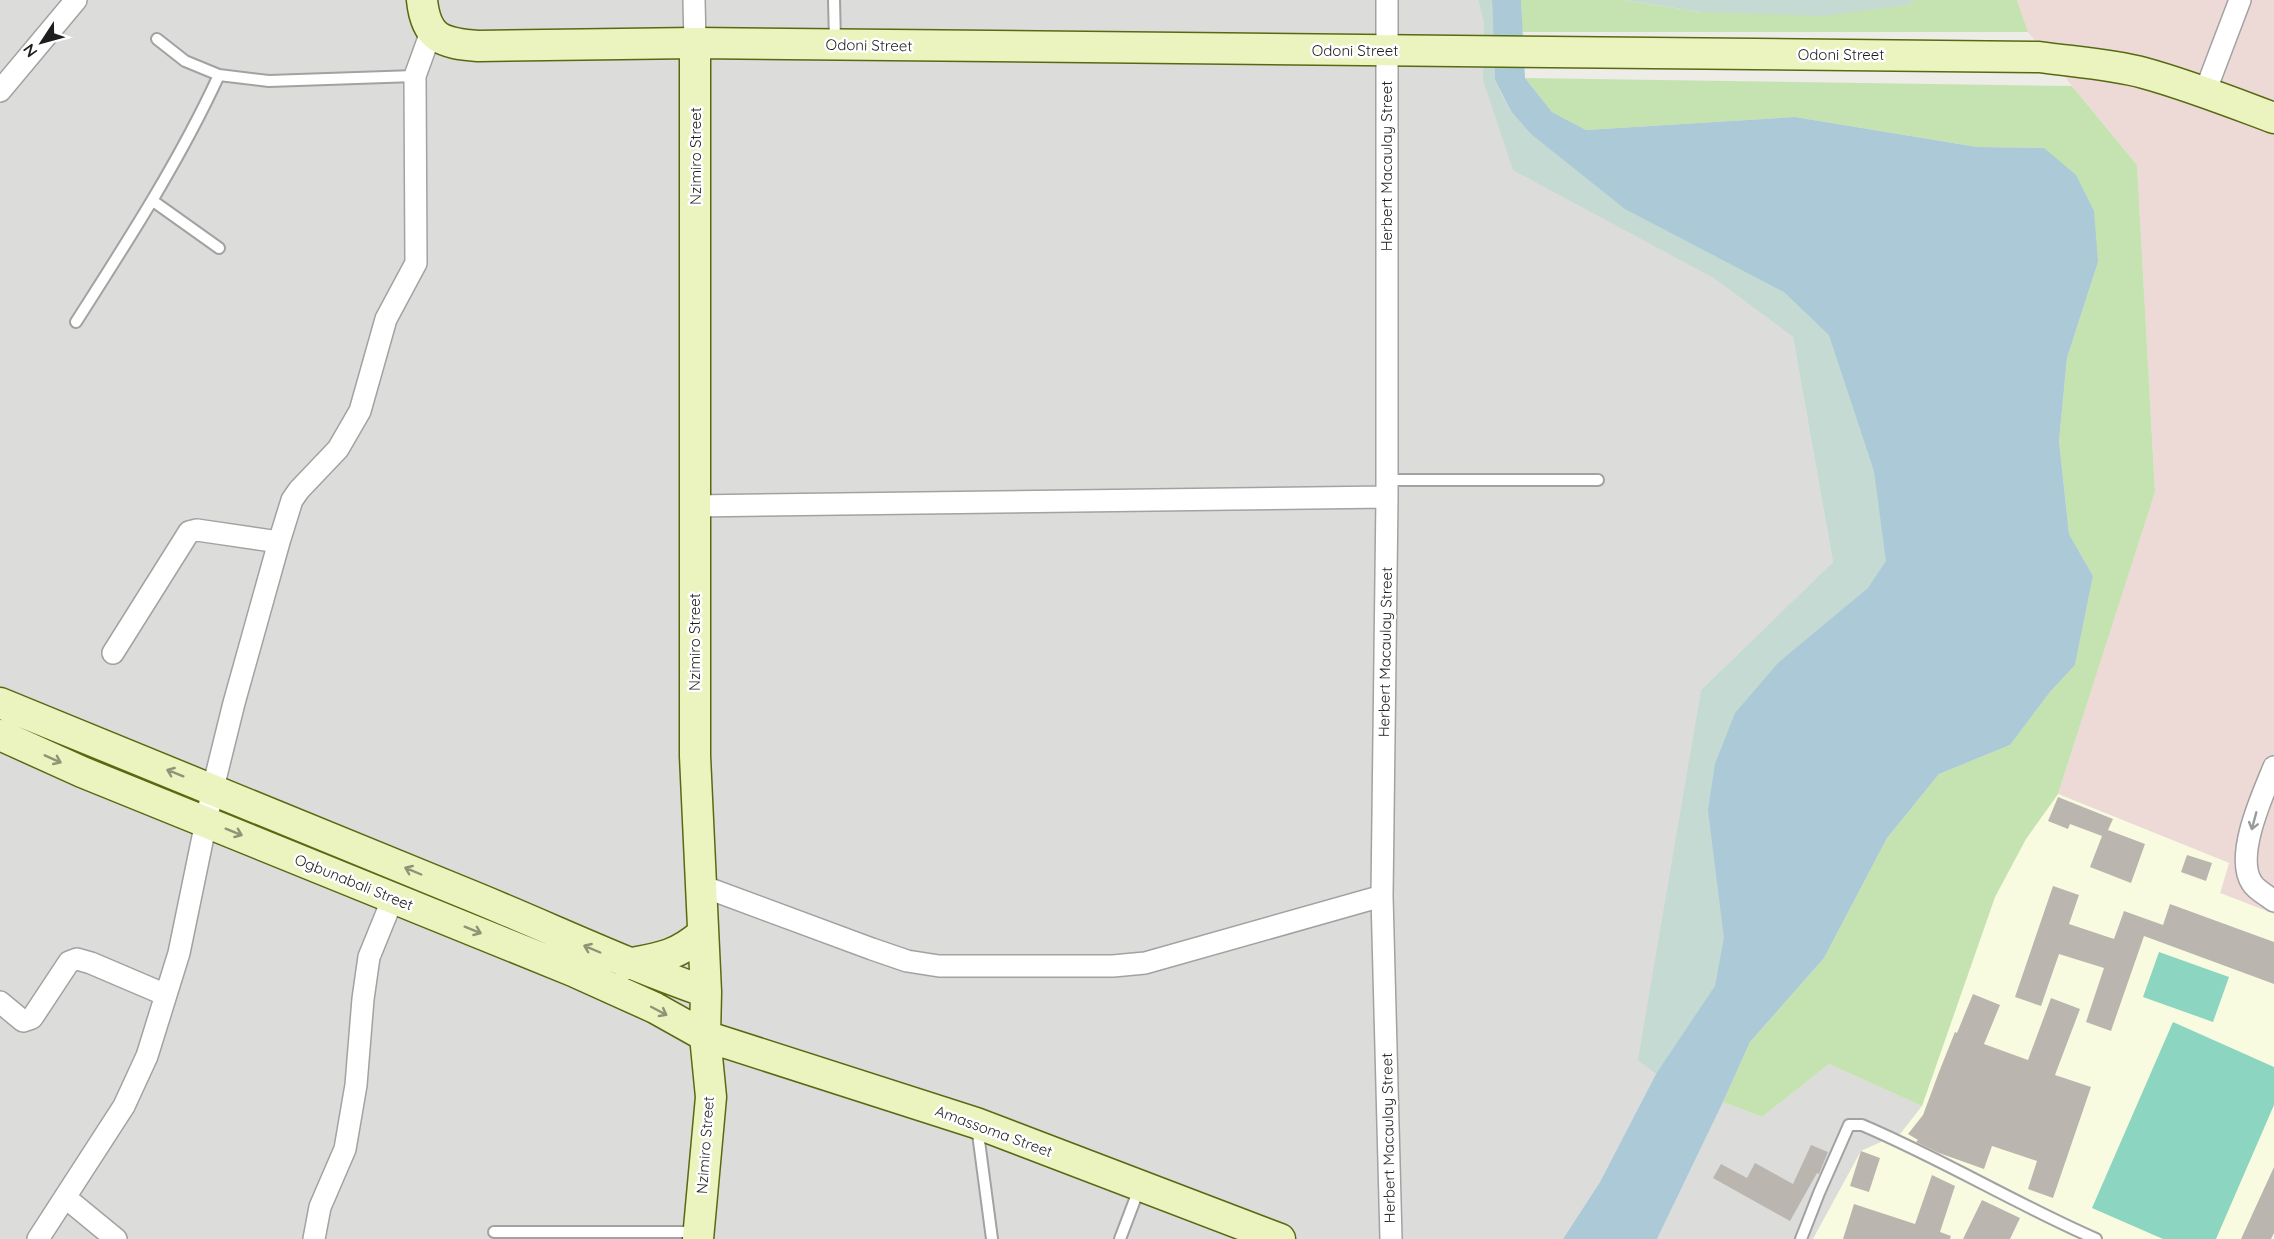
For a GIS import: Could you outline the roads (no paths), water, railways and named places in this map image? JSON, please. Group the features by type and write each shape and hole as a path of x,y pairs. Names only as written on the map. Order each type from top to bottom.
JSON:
{"street":[{"path":"0,89 76,0"},
{"path":"38,1239 124,1106 147,1056 179,953 213,788 292,500 338,449 360,411 386,319 416,263 415,76 431,32 424,14 422,0"},
{"path":"694,0 695,43"},
{"name":"Herbert Macaulay Street","path":"1387,0 1387,488 1382,896 1391,1239"},
{"path":"2205,92 2240,0"},
{"name":"Odoni Street","path":"431,32 452,44 478,46 695,43 1386,57 1477,50 2039,57 2133,71 2205,92 2274,118"},
{"name":"Nzimiro Street","path":"695,43 695,756 706,992 705,1036 711,1097 698,1236"},
{"path":"694,506 1387,488"},
{"path":"113,653 189,532 197,530 279,542"},
{"path":"0,703 469,894 627,964 706,992"},
{"name":"Ogbunabali Street","path":"0,735 82,772 206,820 612,988 655,1008 705,1036"},
{"path":"2274,767 2254,816 2245,857 2252,883 2274,901"},
{"path":"702,886 907,961 939,966 1113,966 1144,963 1382,896"},
{"path":"315,1239 320,1207 345,1149 356,1085 369,957 393,898"},
{"path":"627,964 681,951 702,934"},
{"path":"0,1002 23,1021 32,1018 69,962 77,959 166,995"},
{"name":"Amassoma Street","path":"705,1036 976,1123 1279,1239"},
{"path":"66,1198 116,1239"}],"lane":[{"path":"834,0 835,45"},
{"path":"157,39 185,61 219,75 268,81 415,76"},
{"path":"76,322 153,201 219,75"},
{"path":"153,201 219,248"},
{"path":"1387,488 1598,480"},
{"path":"976,1123 992,1239"},
{"path":"1801,1239 1850,1125 1862,1125 1892,1138 2048,1218 2096,1239"},
{"path":"1120,1239 1141,1186"},
{"path":"494,1232 698,1236"}]}
